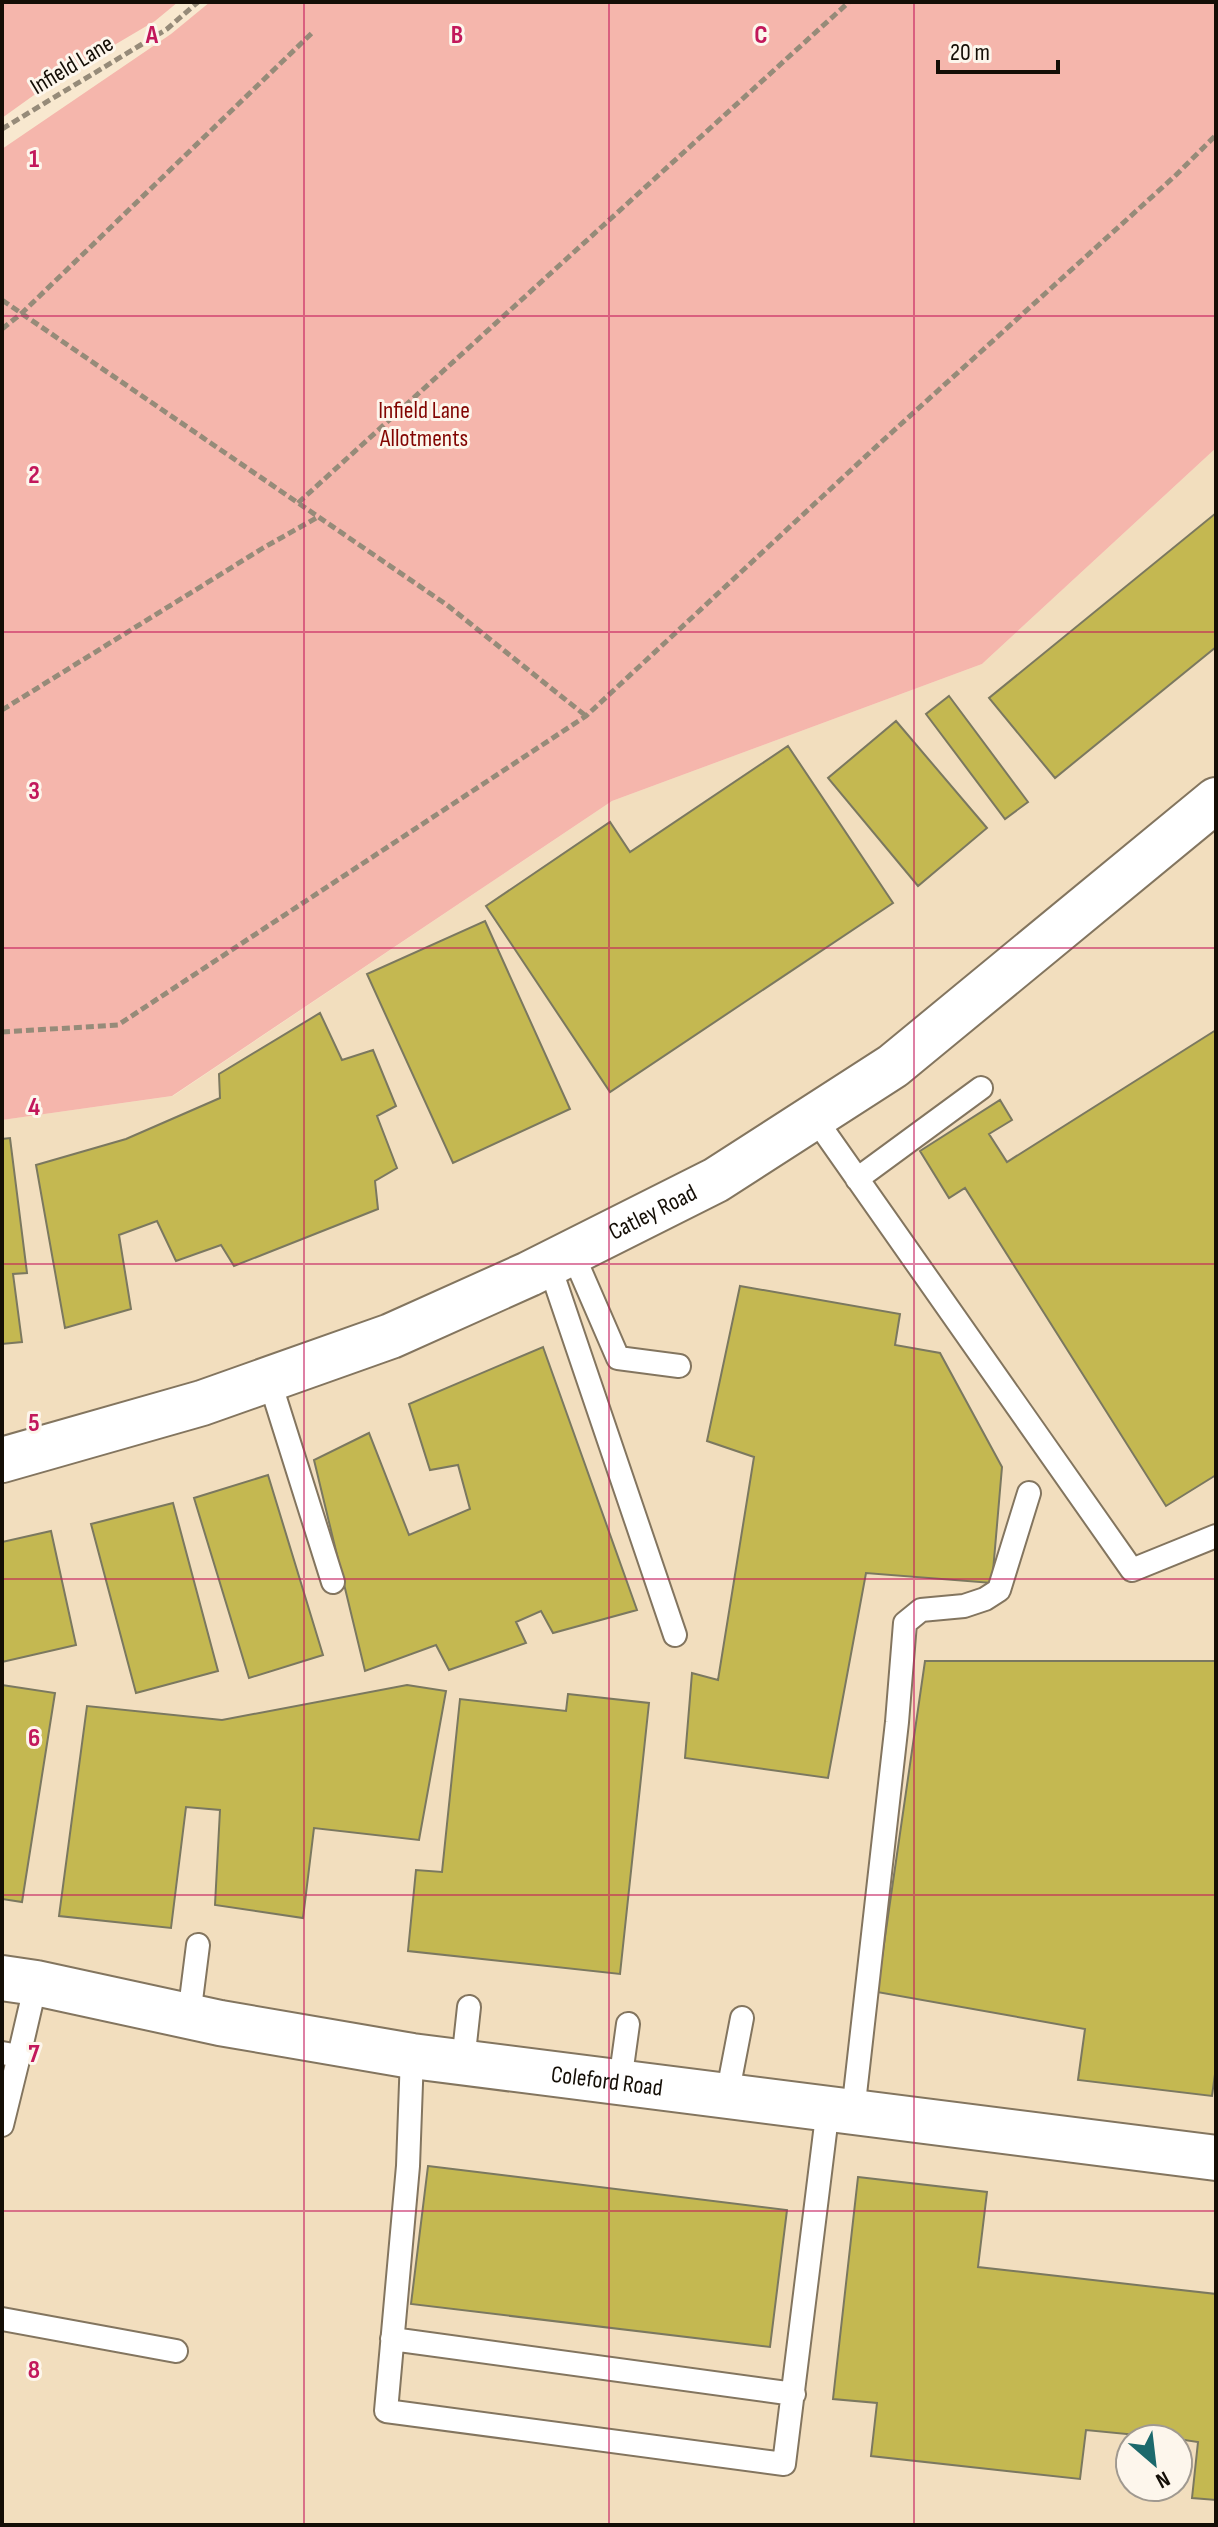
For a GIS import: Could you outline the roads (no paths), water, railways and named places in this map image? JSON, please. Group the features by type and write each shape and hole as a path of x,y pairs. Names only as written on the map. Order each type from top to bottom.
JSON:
{"street":[{"name":"Catley Road","path":"2,1460 202,1403 391,1336 560,1258 716,1180 893,1066 1216,800"},
{"name":"Coleford Road","path":"19,1980 189,2016 412,2056 1216,2158"}],"lane":[{"path":"857,1179 981,1088"},
{"path":"814,1117 1132,1570 1216,1536"},
{"path":"560,1258 618,1358 679,1366"},
{"path":"560,1258 675,1635"},
{"path":"269,1379 333,1582"},
{"path":"412,2056 408,2166 386,2411 784,2464 897,1722 905,1623 921,1610 964,1606 999,1590 1029,1493"},
{"path":"189,2016 198,1945"},
{"path":"2,2125 19,1980"},
{"path":"463,2062 469,2007"},
{"path":"727,2096 742,2018"},
{"path":"620,2082 628,2024"},
{"path":"2,2319 176,2351"},
{"path":"392,2339 794,2394"}],"park label":[{"name":"Infield Lane Allotments","path":"424,424"}]}
